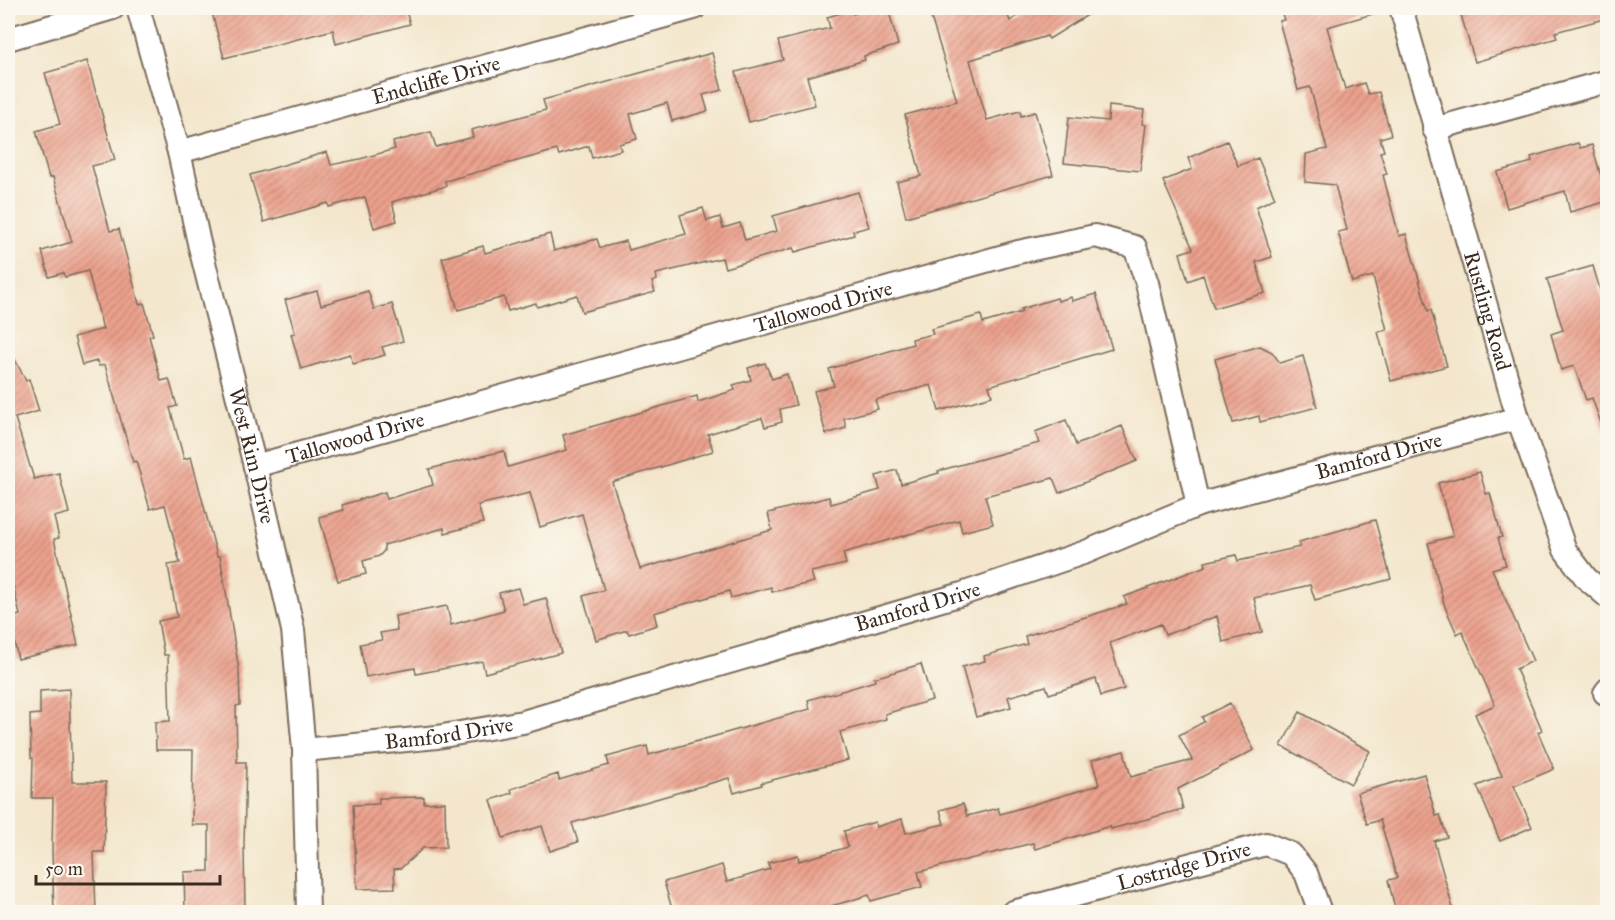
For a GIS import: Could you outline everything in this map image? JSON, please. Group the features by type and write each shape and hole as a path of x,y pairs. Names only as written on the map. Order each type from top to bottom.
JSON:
{"street":[{"path":"8,39 113,8"},
{"name":"West Rim Drive","path":"138,8 179,152 293,630 304,750 308,912"},
{"name":"Endcliffe Drive","path":"179,152 694,8"},
{"name":"Rustling Road","path":"1401,8 1518,418 1565,550 1587,578 1608,597"},
{"path":"1434,129 1608,81"},
{"name":"Tallowood Drive","path":"255,465 1018,252 1095,236 1135,247 1147,283 1198,506"},
{"name":"Bamford Drive","path":"304,750 436,737 523,722 962,594 1086,552 1198,506 1518,418"},
{"name":"Lostridge Drive","path":"1012,912 1266,844 1291,854 1306,873 1320,912"}],"building":[{"path":"235,8 405,8 410,24 336,44 333,30 224,58 212,13"},
{"path":"877,8 888,8 898,45 864,56 865,60 807,77 815,105 749,122 736,72 783,60 778,41 830,28 827,17 852,10 853,14"},
{"path":"928,8 1005,8 1010,21 1031,8 1099,8 1049,39 1047,36 970,60 987,120 1020,111 1021,116 1035,112 1053,175 906,217 897,182 921,176 905,115 957,101"},
{"path":"1280,8 1375,8 1376,13 1327,27 1345,89 1364,83 1368,94 1379,92 1391,135 1380,138 1384,151 1380,152 1387,174 1383,175 1399,236 1406,234 1428,311 1431,310 1447,366 1391,381 1378,332 1387,330 1373,276 1352,282 1338,232 1347,230 1335,185 1305,182 1306,154 1327,149 1310,87 1298,90 1279,21 1284,20"},
{"path":"1471,8 1608,8 1608,18 1555,32 1557,38 1475,62 1461,15 1472,11"},
{"path":"712,53 722,90 703,95 708,111 672,121 667,103 630,114 637,139 619,144 621,150 592,158 589,146 559,155 557,150 445,181 446,186 392,202 397,221 374,228 365,197 329,207 328,203 264,222 250,175 327,152 331,165 360,159 395,149 393,142 431,132 436,147 473,137 471,130 546,110 543,100"},
{"path":"87,61 115,160 92,166 110,231 119,229 139,304 144,303 153,335 149,336 161,381 169,379 177,406 170,408 184,459 191,457 217,556 220,556 239,670 240,705 236,706 237,762 246,762 245,912 185,912 184,872 209,871 209,825 192,825 193,750 156,750 155,722 170,721 168,655 164,655 158,621 177,617 168,565 180,563 165,505 150,509 136,461 133,462 105,365 99,366 97,361 82,365 74,337 103,329 88,271 65,277 63,273 49,277 42,251 72,242 53,177 49,178 36,131 60,124 45,73"},
{"path":"1109,106 1144,110 1142,124 1146,125 1140,171 1064,163 1069,117 1108,121"},
{"path":"1227,141 1238,166 1258,158 1275,198 1256,207 1272,257 1256,262 1265,293 1214,308 1203,275 1188,281 1180,253 1193,249 1163,181 1192,169 1188,158"},
{"path":"1578,143 1580,148 1592,145 1608,201 1570,212 1565,191 1507,208 1497,172 1532,162 1531,157"},
{"path":"858,192 869,227 853,231 854,235 795,252 793,248 725,268 722,258 656,274 657,280 652,282 655,292 582,312 577,295 537,307 536,303 508,311 504,297 458,310 442,258 483,246 485,253 550,234 554,251 597,239 600,248 626,241 629,250 686,234 680,215 703,208 707,221 720,217 723,228 740,223 745,240 777,231 773,216"},
{"path":"1593,266 1608,317 1608,433 1605,434 1592,398 1586,400 1574,366 1561,370 1551,334 1563,330 1547,279"},
{"path":"317,291 321,305 368,291 374,309 392,304 403,341 382,347 385,355 353,364 350,354 301,369 291,334 295,333 285,300"},
{"path":"1096,294 1112,349 989,386 992,396 939,411 931,385 875,400 878,409 844,418 846,428 826,434 814,391 834,386 829,369 913,344 912,339 933,334 931,329 981,315 983,323 1022,312 1021,309 1057,298 1058,301 1071,297 1072,301"},
{"path":"8,346 26,381 29,379 39,411 15,418 34,479 59,473 69,513 54,517 59,538 54,539 78,645 18,659 9,618 20,615 8,564"},
{"path":"1260,346 1272,352 1280,363 1303,356 1317,407 1260,422 1259,416 1233,423 1215,359"},
{"path":"765,363 772,379 787,374 796,405 780,409 782,422 765,427 762,418 708,434 713,451 612,482 640,569 772,530 768,513 829,497 831,504 880,490 876,476 897,470 901,484 939,473 938,471 1039,443 1035,432 1066,420 1076,445 1122,426 1137,461 1059,493 1053,478 985,496 993,524 962,532 959,520 843,553 846,564 811,572 814,582 772,592 771,587 731,598 729,591 654,613 657,625 629,634 627,630 596,640 583,596 604,590 582,514 540,527 530,493 478,505 483,523 445,533 444,528 384,545 384,551 379,556 363,561 366,574 338,581 319,517 344,510 342,505 385,492 387,499 433,485 429,469 478,457 504,451 508,467 567,450 563,435 697,396 698,402 735,390 733,385 751,380 748,368"},
{"path":"1480,472 1486,494 1490,493 1502,537 1498,538 1506,565 1492,569 1533,661 1516,669 1542,730 1538,732 1554,769 1514,786 1532,827 1500,841 1477,786 1502,776 1475,714 1495,705 1462,631 1457,634 1445,607 1428,543 1453,536 1438,483"},
{"path":"1375,520 1391,579 1315,600 1310,585 1254,598 1262,632 1223,642 1217,616 1165,635 1161,624 1110,643 1124,689 1101,696 1096,679 1049,694 1046,686 1008,697 1011,707 976,717 962,667 985,661 984,656 1027,644 1025,636 1127,604 1124,597 1206,566 1205,562 1236,555 1238,561 1300,547 1299,542"},
{"path":"518,588 523,604 546,598 561,653 485,673 482,661 416,674 415,668 366,677 360,644 382,640 380,633 397,630 395,616 447,606 451,625 504,610 499,593"},
{"path":"921,664 932,700 885,714 886,719 840,732 848,760 761,783 762,785 734,793 729,778 572,823 578,842 550,851 542,826 503,838 491,800 512,793 511,789 558,774 559,780 609,765 607,757 647,746 649,755 810,709 808,700 875,681 874,678"},
{"path":"69,689 72,782 106,782 104,852 94,852 96,912 54,912 53,798 32,798 33,758 31,758 30,715 40,714 40,691"},
{"path":"1230,703 1254,750 1178,789 1183,809 1111,829 1110,826 1035,849 1033,843 918,872 922,887 871,901 869,895 828,907 830,912 673,912 664,882 722,865 727,882 770,869 768,863 798,855 799,861 848,847 844,831 875,822 876,827 902,819 906,833 944,824 940,810 963,804 967,816 998,808 1000,814 1099,785 1092,760 1124,751 1131,777 1192,760 1179,735 1204,722 1202,717"},
{"path":"1300,712 1370,751 1351,784 1281,746"},
{"path":"1424,774 1436,816 1440,815 1447,837 1434,841 1454,912 1396,912 1388,880 1397,878 1380,820 1367,824 1357,793"},
{"path":"424,797 424,803 445,802 446,847 423,848 401,868 394,869 395,888 357,889 353,805 379,804 379,798"}]}
